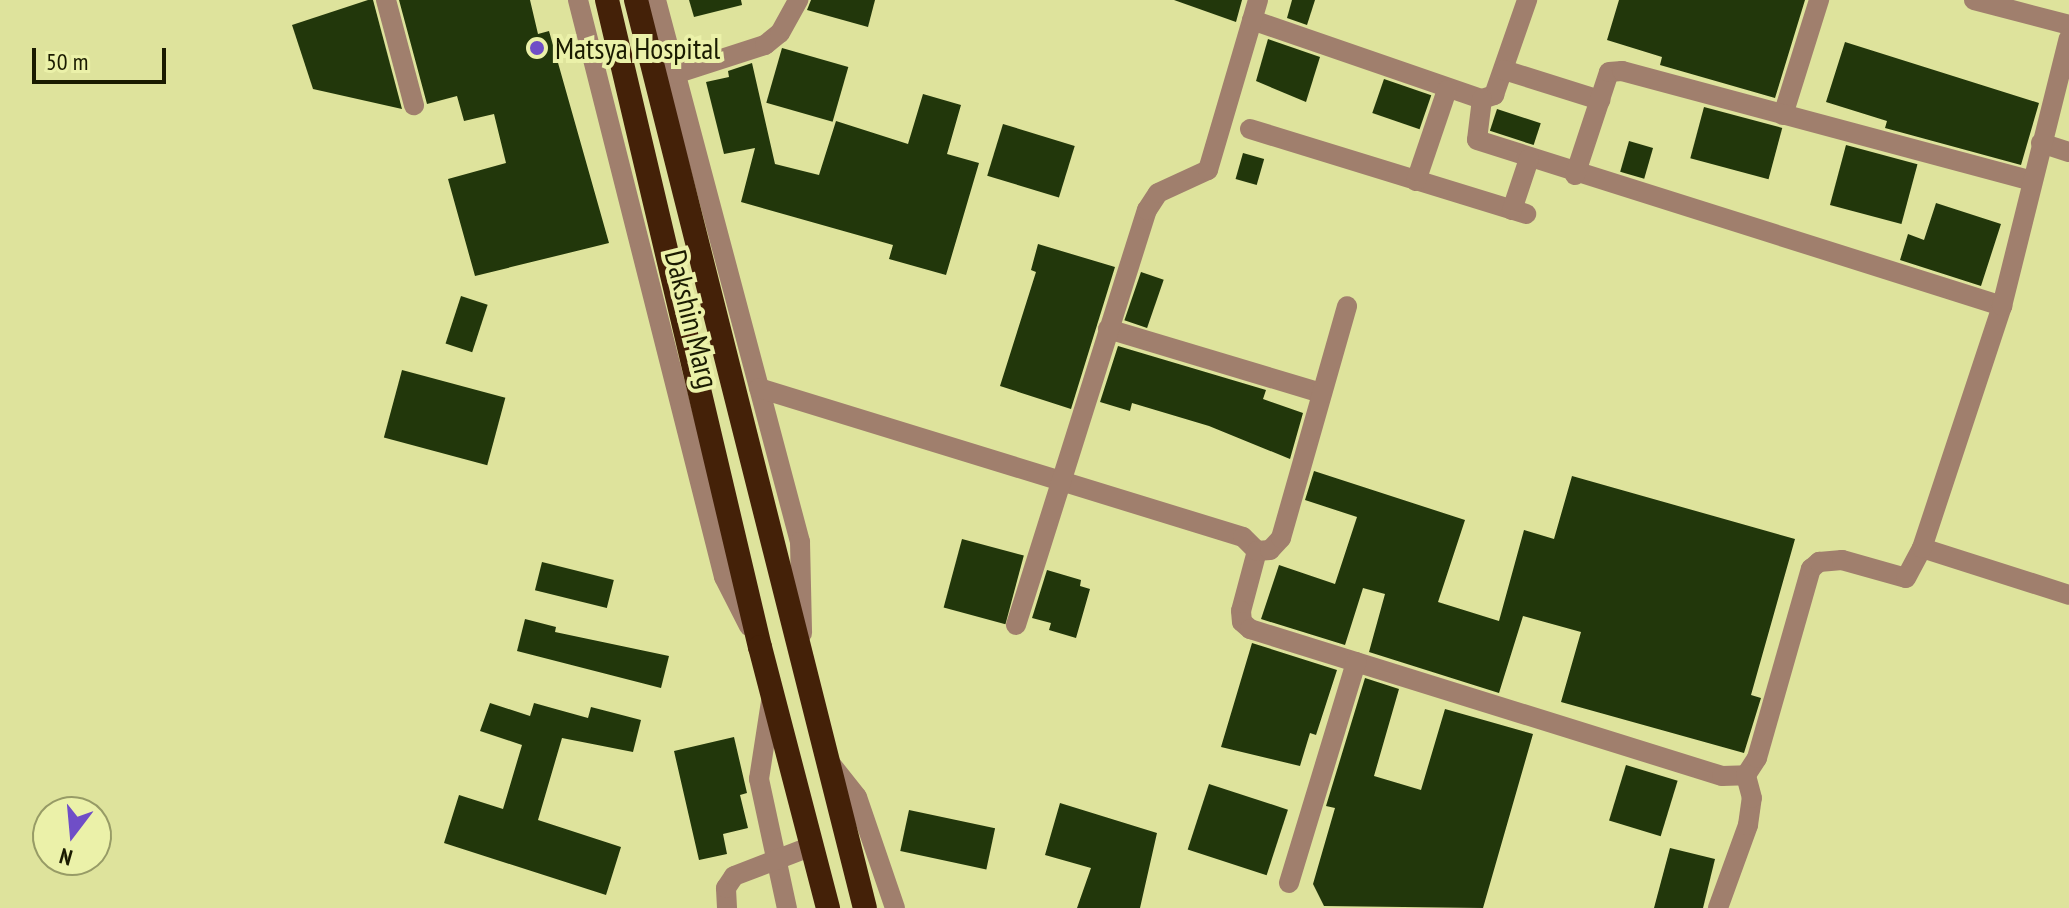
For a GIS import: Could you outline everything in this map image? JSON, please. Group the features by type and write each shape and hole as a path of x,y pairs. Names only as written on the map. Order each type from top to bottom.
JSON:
{"highway":[{"name":"Dakshin Marg","path":"607,0 760,647 828,908"},
{"name":"Dakshin Marg","path":"636,0 865,908"}],"street":[{"path":"386,0 414,105"},
{"name":"Dakshin Marg","path":"578,0 724,577 760,647"},
{"name":"Dakshin Marg","path":"656,0 800,542 802,649"},
{"path":"675,74 765,45 780,33 798,0"},
{"path":"1016,625 1058,482 1147,210 1158,193 1208,170 1255,10 1447,90 1482,99 1494,95 1527,0"},
{"path":"1783,115 1819,0"},
{"path":"1974,0 2069,25"},
{"path":"1718,908 1748,825 1752,798 1746,775 1757,758 1811,569 1830,559 1906,578 1922,548 2002,306 2069,38"},
{"path":"1504,70 1600,100"},
{"path":"1575,175 1609,72 1622,71 2032,181"},
{"path":"1416,181 1447,90"},
{"path":"1482,99 1477,140 1575,175 2002,306"},
{"path":"1250,129 1519,212 1529,159"},
{"path":"2041,143 2069,152"},
{"path":"759,388 1243,537 1257,551 1270,550 1281,538 1347,306"},
{"path":"1108,329 1322,393"},
{"path":"1922,548 2069,595"},
{"path":"1257,551 1242,622 1356,662 1722,776 1746,775"},
{"path":"1289,883 1356,662"},
{"path":"772,695 759,779 787,908"},
{"path":"830,763 857,797 895,908"},
{"path":"727,908 726,888 734,876 812,846"}],"building":[{"path":"373,0 402,109 313,89 292,25"},
{"path":"399,0 530,0 538,34 549,31 609,243 475,276 448,179 506,163 494,114 464,121 457,96 427,104"},
{"path":"689,0 741,0 742,5 694,17"},
{"path":"811,0 875,0 868,27 807,10"},
{"path":"1174,0 1242,0 1236,22"},
{"path":"1292,0 1315,0 1307,25 1287,18"},
{"path":"1619,0 1805,0 1775,98 1660,65 1662,57 1607,40"},
{"path":"1268,39 1320,57 1306,102 1256,81"},
{"path":"1845,42 2039,103 2021,165 1885,128 1887,121 1826,102"},
{"path":"782,48 848,67 833,122 766,103"},
{"path":"752,63 775,164 819,175 836,121 908,144 923,94 961,105 947,154 979,163 946,275 889,259 893,245 741,202 755,148 724,154 706,82 729,77 728,71"},
{"path":"1384,79 1431,95 1420,129 1372,113"},
{"path":"1704,107 1782,128 1769,179 1690,158"},
{"path":"1497,109 1541,123 1534,145 1490,131"},
{"path":"1003,124 1075,146 1059,198 987,176"},
{"path":"1629,141 1653,148 1644,179 1620,172"},
{"path":"1846,145 1917,164 1901,224 1830,205"},
{"path":"1243,153 1264,159 1257,185 1236,179"},
{"path":"1936,203 2001,224 1981,286 1900,260 1908,234 1924,240"},
{"path":"1038,244 1115,267 1071,409 1000,386 1036,272 1031,270"},
{"path":"1141,272 1164,280 1147,328 1124,320"},
{"path":"461,296 488,305 472,352 446,344"},
{"path":"1118,346 1266,390 1263,399 1303,413 1290,459 1209,426 1132,403 1130,411 1100,402"},
{"path":"402,370 505,398 487,465 384,438"},
{"path":"1314,471 1465,520 1438,602 1499,621 1524,530 1554,539 1572,476 1795,539 1751,695 1761,698 1744,753 1561,702 1581,632 1523,616 1499,693 1369,652 1385,594 1363,588 1345,645 1261,619 1279,565 1335,584 1357,517 1305,500"},
{"path":"962,539 1024,556 1005,624 944,608"},
{"path":"542,562 614,580 607,608 535,590"},
{"path":"1047,570 1081,580 1080,586 1090,589 1076,638 1049,630 1051,623 1032,618"},
{"path":"525,619 556,627 555,632 669,656 661,688 517,651"},
{"path":"1252,643 1337,670 1316,735 1310,733 1300,766 1221,747"},
{"path":"1365,678 1399,689 1374,776 1421,790 1445,709 1533,734 1483,908 1324,906 1313,884 1335,808 1326,806"},
{"path":"490,703 530,716 534,703 588,718 591,707 641,720 633,752 562,738 538,820 621,847 606,895 444,843 459,795 503,809 522,745 480,731"},
{"path":"734,737 747,793 740,795 748,828 723,834 727,854 699,860 674,751"},
{"path":"1626,765 1678,781 1661,836 1609,820"},
{"path":"1209,784 1288,810 1267,875 1188,850"},
{"path":"1060,803 1157,833 1140,908 1077,908 1091,868 1045,855"},
{"path":"909,810 995,828 986,869 900,851"},
{"path":"1670,848 1715,859 1703,908 1654,908"}],"place":[{"name":"Matsya Hospital","path":"537,48"}]}
